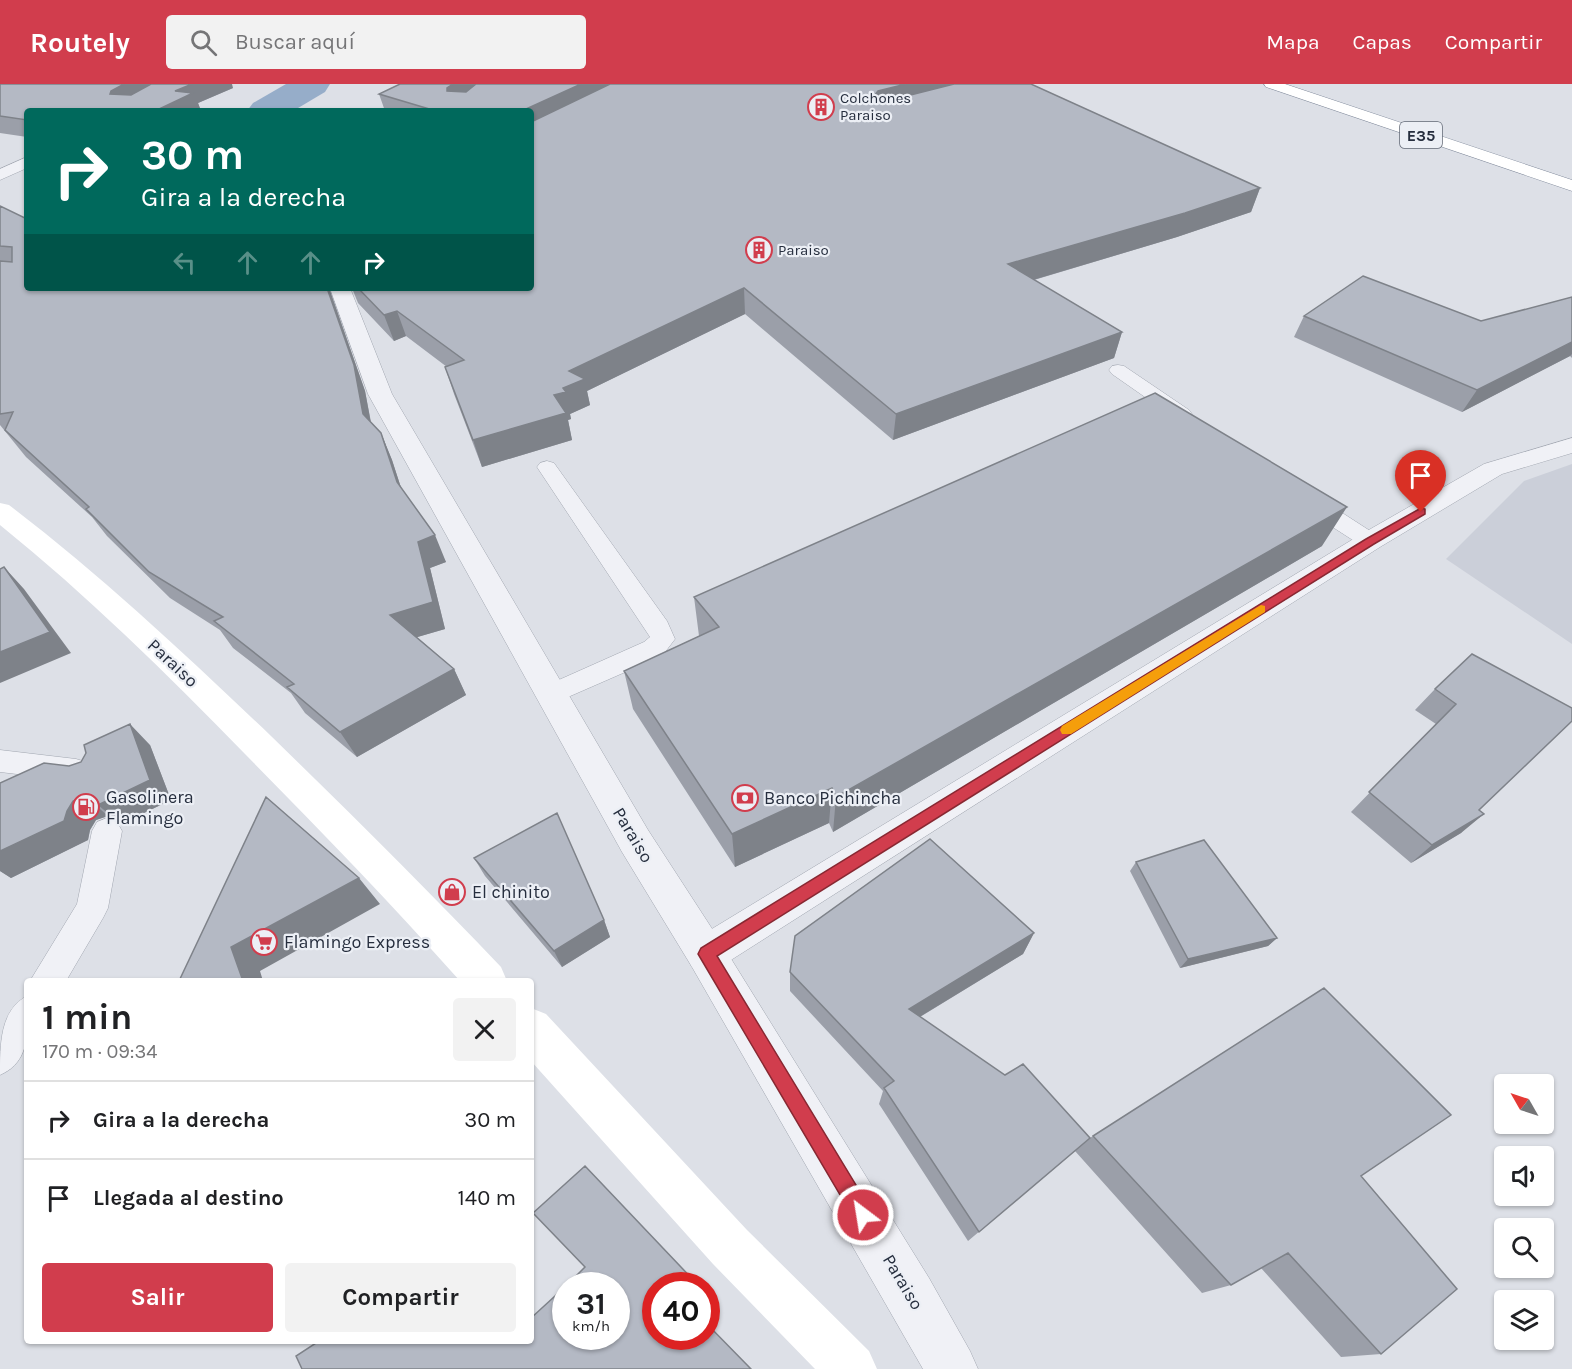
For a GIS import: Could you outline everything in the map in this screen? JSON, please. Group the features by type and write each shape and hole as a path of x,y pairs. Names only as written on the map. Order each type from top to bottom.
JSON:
{"main road":[{"name":"E35","path":"1271,84 1572,186"},
{"name":"Paraiso","path":"0,511 54,552 216,704 419,906 484,978"},
{"path":"534,1032 730,1247 851,1369"}],"street":[{"path":"0,175 24,163"},
{"name":"Paraiso","path":"341,291 380,394 635,841 706,954 911,1296 952,1369"},
{"path":"706,954 1370,541 1493,469 1572,445"}],"lane":[{"path":"1118,370 1195,423"},
{"path":"547,467 658,627 663,639 653,649 552,694"},
{"path":"1292,490 1370,541"},
{"path":"0,761 92,772"},
{"path":"49,978 92,908 107,831"},
{"path":"0,1057 24,1018"}],"shaded area":[{"path":"1572,464 1572,644 1446,559 1524,481"}],"building":[{"path":"0,84 124,84 111,91 110,94 131,95 151,84 192,84 175,91 193,93 161,108 24,108 24,120 0,116"},
{"path":"400,84 453,84 447,88 447,91 466,92 476,84 581,84 528,108 426,108 379,94"},
{"path":"610,84 906,84 878,91 874,96 883,102 954,84 1031,84 1260,188 1185,213 1008,264 1122,332 896,414 744,288 569,371 585,379 563,388 566,392 554,395 566,413 473,440 445,367 464,360 397,311 384,315 361,291 534,291 534,121"},
{"path":"0,206 24,218 24,291 328,291 354,365 363,414 381,433 397,482 435,535 418,542 433,602 390,615 454,669 340,732 287,687 294,684 214,621 223,617 149,572 86,509 89,507 5,430 13,412 0,414 0,261 12,262 12,247 0,246"},
{"path":"1363,276 1481,321 1572,297 1572,342 1477,390 1304,316"},
{"path":"1155,393 1347,507 836,797 832,788 732,834 624,671 719,627 694,597"},
{"path":"4,567 50,632 0,652 0,569"},
{"path":"1472,654 1572,708 1572,721 1479,810 1484,814 1432,845 1369,792 1456,704 1435,689"},
{"path":"130,724 150,780 98,805 96,801 85,796 73,801 64,821 0,851 0,783 44,763 69,766 81,762 86,753 84,745"},
{"path":"266,797 359,878 231,947 242,978 180,978"},
{"path":"557,813 604,920 554,951 474,858"},
{"path":"930,839 1034,933 909,1009 1005,1075 1023,1064 1090,1138 979,1232 884,1088 894,1081 790,972 795,936"},
{"path":"1204,840 1277,938 1188,959 1136,862"},
{"path":"1324,988 1451,1115 1361,1176 1457,1289 1381,1354 1288,1253 1231,1285 1093,1136"},
{"path":"585,1166 686,1272 642,1272 642,1350 720,1350 720,1337 751,1369 302,1369 296,1356 314,1344 534,1344 534,1315 552,1299 552,1350 630,1350 630,1272 580,1272 585,1267 534,1214"}],"waterway":[{"path":"271,108 312,84"}],"slow traffic":[{"path":"1067,730 1261,609"}],"place":[{"name":"Colchones Paraiso","path":"821,107"},
{"name":"Paraiso","path":"759,250"},
{"name":"Banco Pichincha","path":"745,798"},
{"name":"Gasolinera Flamingo","path":"86,807"},
{"name":"El chinito","path":"452,892"},
{"name":"Flamingo Express","path":"264,942"}],"route":[{"path":"863,1215 706,954 1370,541 1421,512"}]}
